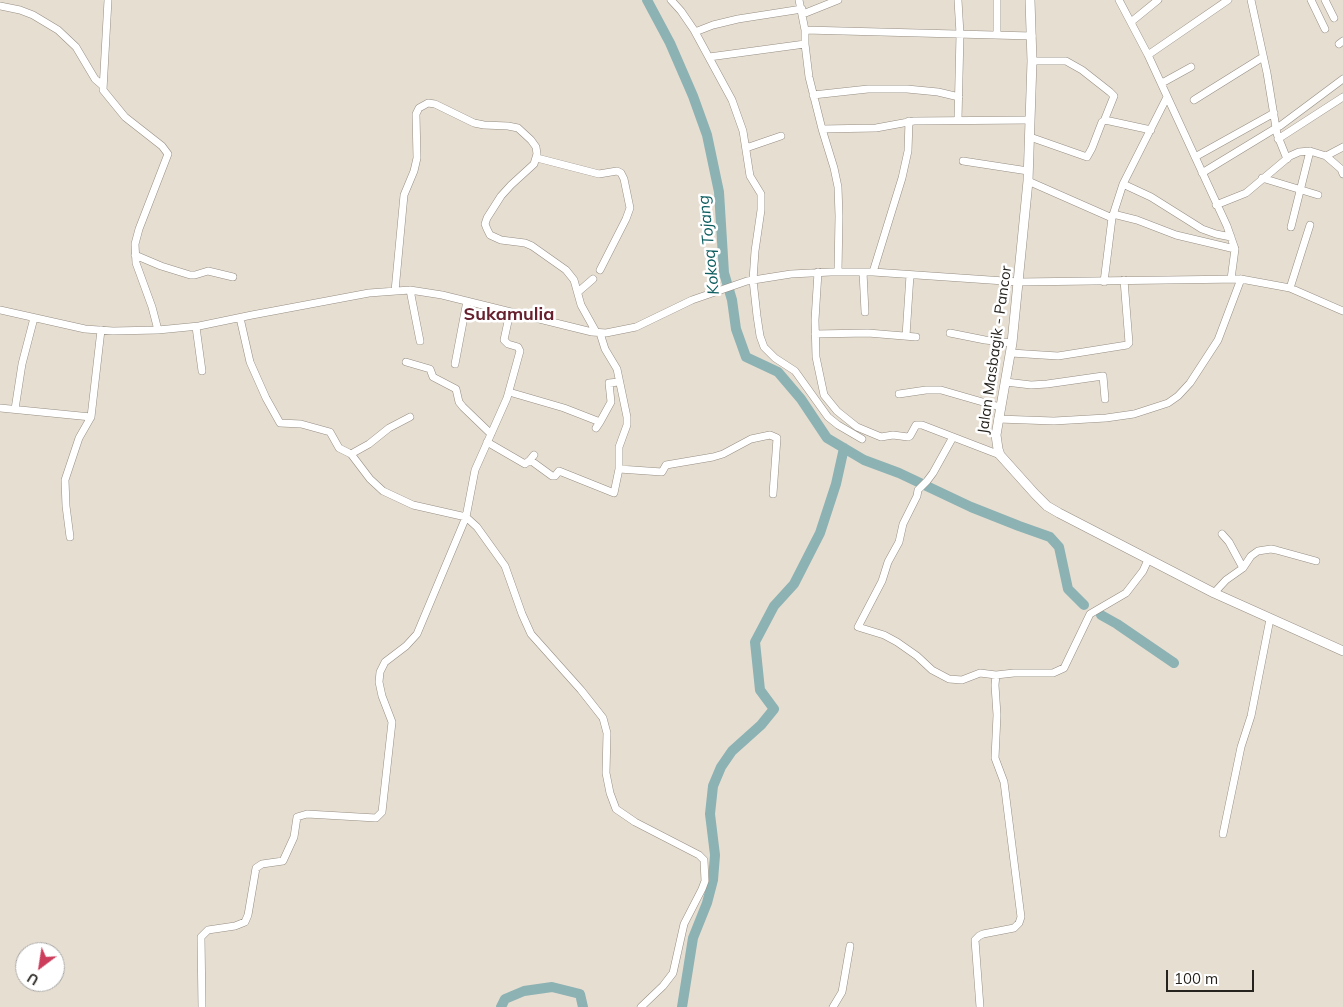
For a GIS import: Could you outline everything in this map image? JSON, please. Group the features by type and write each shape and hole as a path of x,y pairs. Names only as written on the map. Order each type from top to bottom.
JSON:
{"main road":[{"name":"Jalan Masbagik - Pancor","path":"1030,0 1032,61 1028,182 1011,353 998,418 996,441 1000,455 1048,506 1214,593 1343,651"}],"street":[{"path":"108,0 102,85 106,95 125,117 162,146 168,154 137,235 135,255 138,270 152,307 158,330"},
{"path":"671,0 695,32 738,113 748,147 750,176 761,194 753,280 756,316 764,347 775,358 795,371 828,417 862,439"},
{"path":"799,0 806,30 805,44 813,95 838,187 838,272"},
{"path":"695,32 713,25 802,11 838,0"},
{"path":"958,0 960,34 958,120"},
{"path":"997,0 997,35"},
{"path":"1119,0 1162,83 1232,237 1235,250 1231,279"},
{"path":"1131,22 1158,0"},
{"path":"1148,55 1228,0"},
{"path":"1251,0 1278,127 1278,139 1287,159"},
{"path":"1311,0 1325,29"},
{"path":"1325,0 1334,18"},
{"path":"0,6 33,15 58,30 76,48 95,79 102,85"},
{"path":"806,30 1032,36"},
{"path":"709,58 805,44"},
{"path":"1194,100 1263,57"},
{"path":"1030,137 1088,156 1114,96 1082,70 1066,61 1032,61"},
{"path":"1162,83 1191,67"},
{"path":"1202,173 1278,127 1343,79"},
{"path":"813,95 868,89 907,89 938,92 959,97"},
{"path":"1104,282 1112,216 1123,184 1167,97"},
{"path":"1278,139 1343,97"},
{"path":"395,291 404,195 417,158 416,114 419,108 428,103 474,123 508,126 525,132 536,147 536,158 530,169 510,185 501,196 485,224 487,230 494,237 525,244 547,256 570,274 578,292 581,306 616,366 627,422 619,447 619,469 615,492 612,493 559,472 552,476 532,458 525,464 487,442"},
{"path":"1196,157 1274,113"},
{"path":"822,129 876,128 910,121 1030,120"},
{"path":"873,272 896,202 904,170 908,151 910,121"},
{"path":"1104,121 1151,130"},
{"path":"748,147 781,136"},
{"path":"1326,156 1343,147"},
{"path":"1216,205 1246,194 1262,178 1295,153 1310,151 1326,156 1341,169 1343,174"},
{"path":"1291,227 1310,151"},
{"path":"536,158 599,174 617,171 621,173 630,208 600,270"},
{"path":"963,161 1028,171"},
{"path":"1262,178 1318,195"},
{"path":"1028,182 1112,216 1137,220 1176,235 1235,250"},
{"path":"1123,184 1150,197 1202,229 1232,237"},
{"path":"1290,288 1310,225"},
{"path":"135,255 161,266 190,274 195,275 208,271 234,278"},
{"path":"818,272 815,334 816,357 824,395 837,411 857,427 883,437 893,435 909,436 914,427 919,425 1000,455"},
{"path":"0,310 72,327 101,330 158,330 196,327 369,293 410,290 442,294 598,333 616,332 636,327 687,302 715,291 753,280 772,276 818,272 873,272 1019,282 1231,279 1290,288 1343,311"},
{"path":"863,272 865,312"},
{"path":"906,336 910,275"},
{"path":"578,292 593,279"},
{"path":"1011,353 1058,356 1127,345 1129,343 1124,280"},
{"path":"998,418 1054,420 1106,418 1134,414 1168,403 1185,390 1210,353 1223,329 1241,280"},
{"path":"410,290 420,341"},
{"path":"456,364 467,301"},
{"path":"202,1007 201,937 205,931 235,926 245,922 248,915 256,868 262,864 283,861 294,837 297,817 307,814 376,818 382,812 392,728 391,717 382,696 379,682 380,672 385,662 406,646 417,634 466,517 475,470 509,392 520,351 518,347 508,344 504,340 510,312"},
{"path":"15,409 22,364 34,318"},
{"path":"240,318 250,362 262,391 279,422 282,424 301,424 327,431 332,434 339,448 351,454 370,479 388,493 413,505 466,517 480,530 505,566 531,634 582,690 604,718 606,773 616,809 635,822 699,855 704,860 705,881 684,924 673,973 663,986 641,1007"},
{"path":"196,327 202,371"},
{"path":"70,536 65,480 80,438 91,417 101,330"},
{"path":"815,334 868,333 916,337"},
{"path":"950,333 1012,343"},
{"path":"406,362 430,369 433,378 456,389 462,407 491,434"},
{"path":"1006,382 1031,385 1103,376 1105,400"},
{"path":"509,392 564,408 598,425 610,402 609,383 619,382"},
{"path":"899,394 941,390 1000,407"},
{"path":"0,408 91,417"},
{"path":"351,454 369,444 389,428 410,417"},
{"path":"619,469 662,472 666,465 713,457 723,454 751,439 770,435 777,438 773,494"},
{"path":"953,437 933,473 922,485 902,524 899,542 888,562 882,581 861,628 884,635 897,642 917,656 932,670 949,680 962,680 980,673 996,675 1058,672 1064,668 1068,661 1090,614 1126,593 1143,571 1148,560"},
{"path":"1222,534 1229,542 1243,568"},
{"path":"1214,593 1226,580 1243,568 1254,553 1271,549 1316,561"},
{"path":"1223,834 1241,748 1252,709 1270,619"},
{"path":"980,1007 976,940 983,934 1014,928 1021,919 1004,782 996,758 997,715 994,686 996,675"},
{"path":"834,1007 842,992 850,946"}],"waterway":[{"name":"Kokoq Tojang","path":"647,0 670,43 693,96 707,135 719,192 724,273 732,300 736,329 746,357 778,372 801,399 827,438 864,460 899,473 971,507 1050,537 1059,547 1068,589 1084,605"},
{"path":"682,1007 693,938 707,903 713,880 715,855 710,814 713,786 721,767 732,751 761,725 774,709 760,690 755,642 774,606 794,584 820,533 836,484 844,448"},
{"name":"Kokoq Tojang","path":"1101,615 1174,663"},
{"path":"501,1007 505,999 524,991 552,987 580,994 583,1007"}],"district":[{"name":"Sukamulia","path":"509,315"}]}
